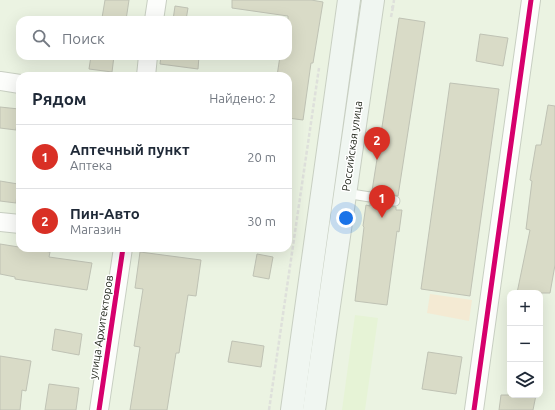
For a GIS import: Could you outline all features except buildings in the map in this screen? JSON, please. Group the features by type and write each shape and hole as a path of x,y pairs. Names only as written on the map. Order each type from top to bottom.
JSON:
{"main road":[{"name":"Российская улица","path":"292,410 349,0"},
{"name":"Российская улица","path":"314,410 373,0"}],"street":[{"path":"155,16 157,0"},
{"path":"474,410 531,0"},
{"path":"146,72 148,60"},
{"path":"0,81 16,83"},
{"path":"0,222 16,224"},
{"name":"улица Архитекторов","path":"98,410 122,252"}],"lane":[{"path":"345,193 395,201"}],"path":[{"path":"269,410 320,64"}],"shaded area":[{"path":"430,294 472,300 469,321 427,313"},
{"path":"355,315 378,318 365,410 342,410"}],"cycle path":[{"path":"474,410 531,0"},
{"path":"99,410 122,252"}],"place":[{"name":"Пин-Авто","path":"377,160"},
{"name":"Аптечный пункт","path":"382,218"}]}
